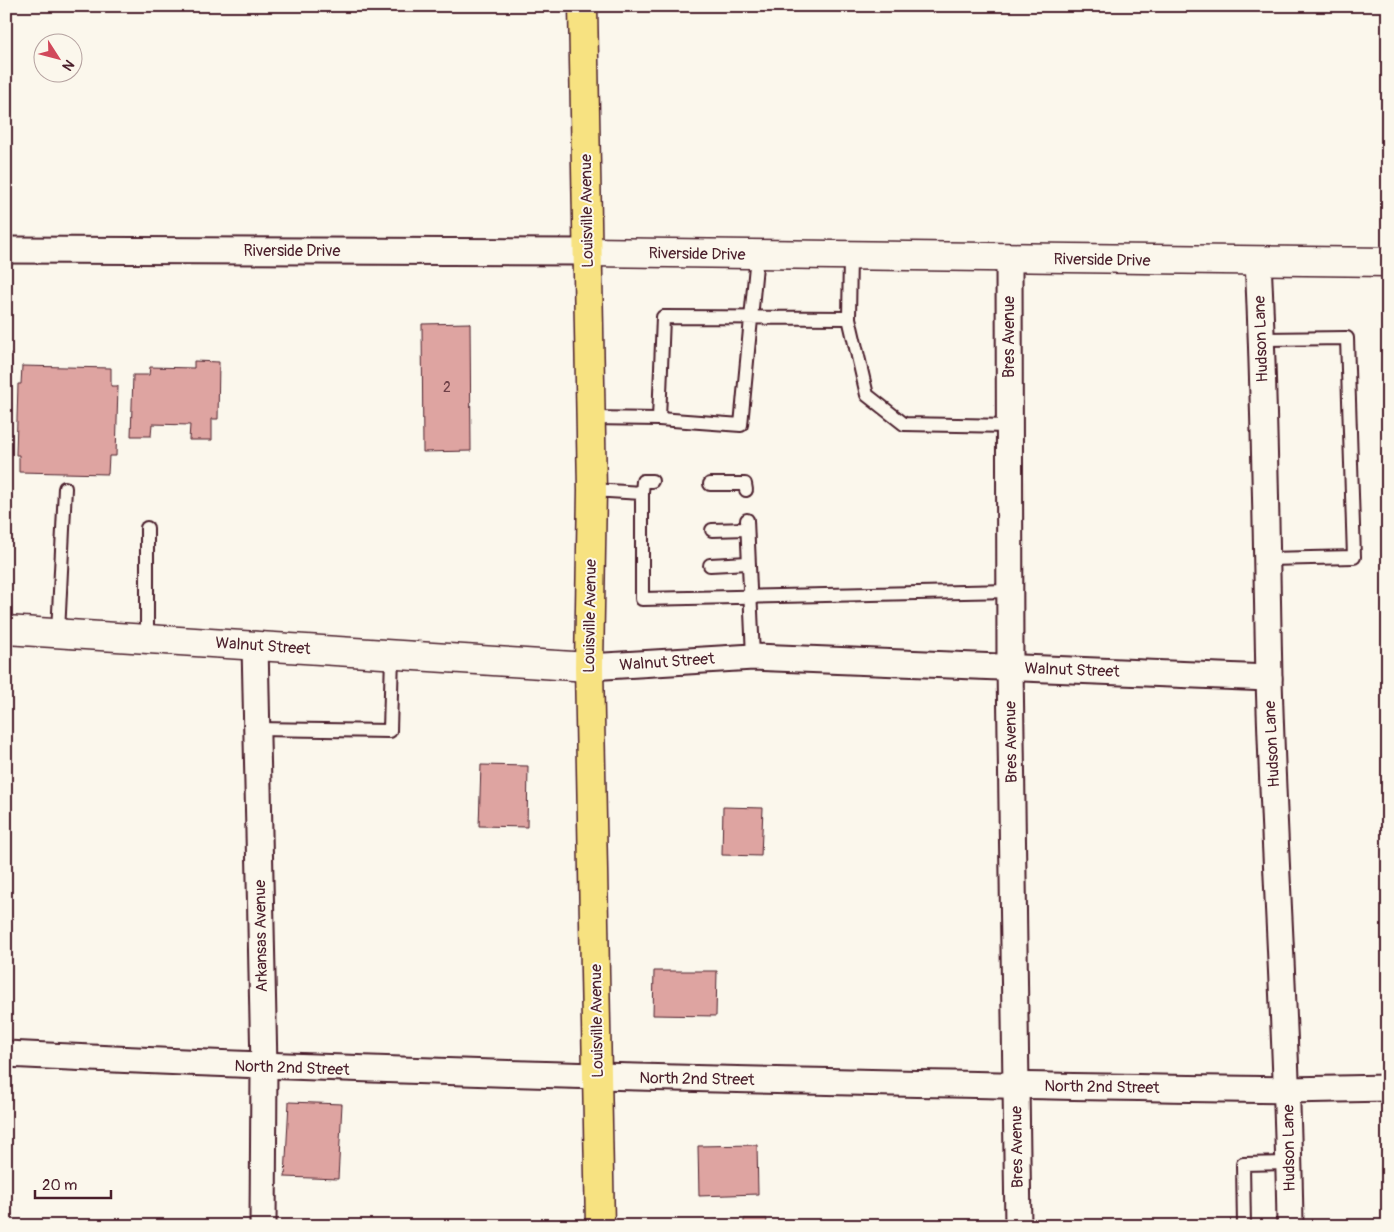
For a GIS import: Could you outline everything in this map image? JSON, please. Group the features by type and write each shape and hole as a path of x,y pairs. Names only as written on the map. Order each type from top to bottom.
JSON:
{"main road":[{"name":"Louisville Avenue","path":"584,6 592,490 589,667 600,1226"}],"street":[{"name":"Riverside Drive","path":"6,250 588,252 1009,259 1388,262"},
{"name":"Bres Avenue","path":"1009,259 1010,667 1018,1226"},
{"name":"Hudson Lane","path":"1258,261 1268,559 1269,678 1288,1090 1290,1226"},
{"name":"Walnut Street","path":"6,630 589,667 753,657 1269,678"},
{"name":"Arkansas Avenue","path":"255,645 264,1067 263,1226"},
{"name":"North 2nd Street","path":"6,1054 264,1067 598,1078 1288,1090 1388,1088"}],"lane":[{"path":"590,418 659,419 741,425 756,255"},
{"path":"850,256 849,318 867,395 904,424 1010,426"},
{"path":"659,419 663,316 849,318"},
{"path":"1262,340 1347,338 1354,557 1268,559"},
{"path":"652,481 643,481 642,492 648,529 648,564 642,599 1010,591"},
{"path":"710,484 745,484 746,490"},
{"path":"58,633 65,488"},
{"path":"592,490 642,492"},
{"path":"712,530 747,524 753,657"},
{"path":"147,528 147,639"},
{"path":"710,565 748,564"},
{"path":"257,728 390,731 392,654"},
{"path":"1244,1226 1243,1164 1290,1163"}],"building":[{"path":"470,323 471,451 423,452 422,324"},
{"path":"6,354 11,354 9,494 6,494"},
{"path":"194,361 219,362 218,419 212,419 212,440 189,440 190,425 152,424 151,436 131,436 133,375 149,375 150,367 194,368"},
{"path":"22,366 111,368 111,386 118,386 116,456 109,456 108,474 19,472 19,455 16,455 18,384 21,384"},
{"path":"481,765 528,766 527,827 479,826"},
{"path":"723,807 763,808 761,856 722,855"},
{"path":"654,971 717,971 716,1016 653,1015"},
{"path":"289,1102 342,1104 338,1179 285,1177"},
{"path":"757,1145 758,1194 699,1196 698,1146"},
{"path":"744,1219 767,1219 766,1226 744,1226"}]}
